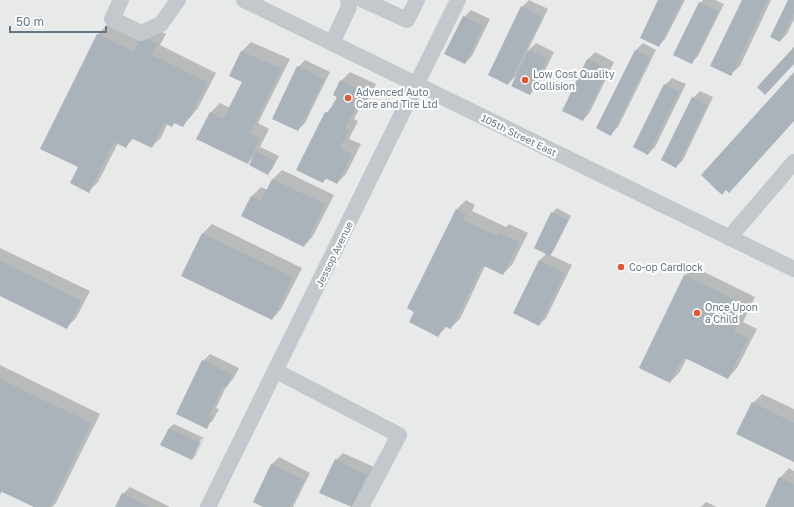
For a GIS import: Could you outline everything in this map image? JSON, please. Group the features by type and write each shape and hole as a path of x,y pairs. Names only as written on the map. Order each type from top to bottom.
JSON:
{"street":[{"path":"121,0 112,19 141,33 161,24 178,0"},
{"name":"105th Street East","path":"244,0 794,269"},
{"path":"332,43 349,7 348,0"},
{"path":"364,0 408,20 417,0"},
{"name":"Jessop Avenue","path":"208,507 458,0"},
{"path":"729,238 794,162"},
{"path":"276,371 399,434 361,507"}],"shaded area":[{"path":"0,0 794,0 794,507 0,507"}],"building":[{"path":"658,0 682,0 659,47 640,38"},
{"path":"742,0 767,0 731,76 710,66"},
{"path":"788,0 794,0 794,13 780,42 770,37"},
{"path":"699,2 718,12 692,64 673,55"},
{"path":"521,6 542,17 508,85 488,75"},
{"path":"463,16 483,26 465,64 444,54"},
{"path":"97,34 134,52 142,36 157,43 152,55 207,82 189,119 187,118 183,127 174,123 172,127 164,123 152,148 131,138 126,148 114,142 89,193 70,183 78,167 40,149"},
{"path":"794,47 794,64 765,95 757,87"},
{"path":"529,50 547,59 530,95 511,86"},
{"path":"635,50 650,57 611,136 596,128"},
{"path":"241,51 281,69 250,133 260,138 248,164 196,139 210,112 223,119 242,82 229,76"},
{"path":"587,59 608,69 583,121 562,111"},
{"path":"297,66 324,79 298,131 272,119"},
{"path":"794,72 794,121 729,193 726,190 722,195 701,175"},
{"path":"340,80 367,94 360,109 356,107 345,128 349,130 340,148 352,154 337,184 325,178 323,183 296,170 325,112 328,113 337,97 333,95"},
{"path":"664,84 679,92 648,155 633,147"},
{"path":"692,97 707,105 676,168 661,160"},
{"path":"256,151 275,161 268,175 249,165"},
{"path":"272,179 325,204 304,247 241,216 251,196 261,201"},
{"path":"456,209 466,214 463,220 498,236 499,233 519,242 503,275 482,265 451,329 444,326 438,337 409,322 414,312 407,308"},
{"path":"551,212 568,220 550,256 534,248"},
{"path":"202,233 293,277 272,320 181,276"},
{"path":"539,260 565,273 539,326 513,313"},
{"path":"0,261 81,301 67,329 0,296"},
{"path":"684,275 747,306 734,331 748,338 728,379 683,357 670,383 639,368"},
{"path":"202,360 232,375 227,387 223,386 209,415 212,416 207,429 176,414"},
{"path":"0,379 91,423 50,507 34,507 0,491"},
{"path":"752,402 794,423 794,462 736,434"},
{"path":"169,428 200,443 192,460 160,445"},
{"path":"335,459 367,475 352,507 319,493"},
{"path":"271,464 304,480 290,507 263,507 253,502"},
{"path":"779,477 794,484 794,507 765,507"},
{"path":"122,493 149,507 115,507"}],"place":[{"name":"Low Cost Quality Collision","path":"525,80"},
{"name":"Advenced Auto Care and Tire Ltd","path":"348,98"},
{"name":"Co-op Cardlock","path":"621,267"},
{"name":"Once Upon a Child","path":"697,313"}]}
